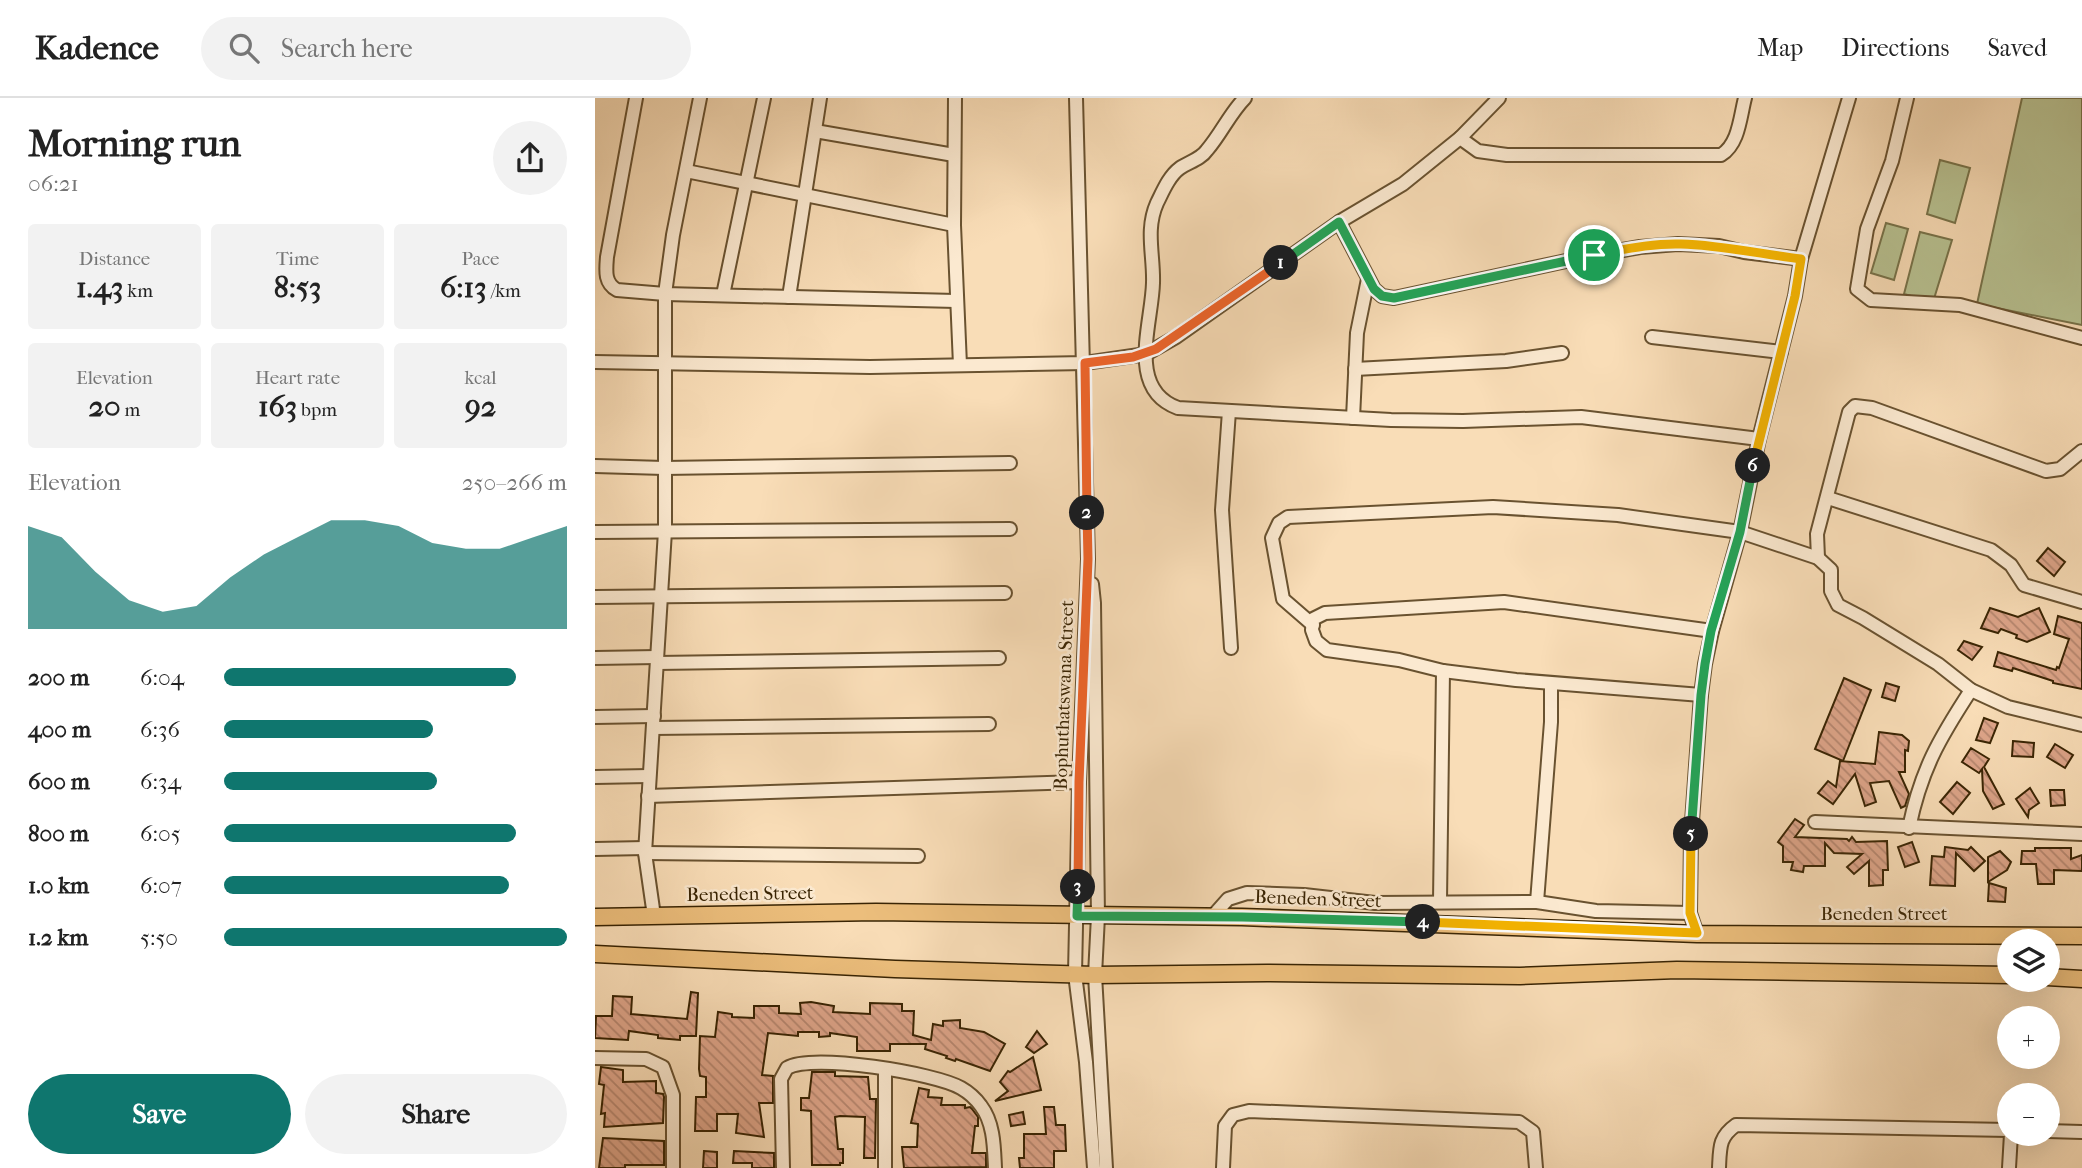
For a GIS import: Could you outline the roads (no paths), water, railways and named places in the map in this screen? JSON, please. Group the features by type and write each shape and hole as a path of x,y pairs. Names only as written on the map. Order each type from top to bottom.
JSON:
{"main road":[{"name":"Beneden Street","path":"595,917 876,912 1212,916 1697,933 2082,936"},
{"path":"595,954 895,969 1095,975 1267,973 1520,976 1678,971 1997,975"},
{"path":"2060,978 2082,979"}],"street":[{"path":"636,98 607,257 607,277 611,287 617,290 665,294 956,301"},
{"path":"654,916 645,850 665,531 665,294 673,235 699,98"},
{"path":"723,295 764,98"},
{"path":"789,297 820,98"},
{"path":"955,98 954,225 960,365"},
{"name":"Bophuthatswana Street","path":"1076,98 1085,363 1088,559 1079,782 1076,974 1094,1168"},
{"path":"1245,98 1205,154 1173,174 1151,219 1153,286 1146,354 1148,377 1155,394 1164,403 1178,408 1353,418 1463,421 1581,417 1759,439"},
{"path":"595,362 870,367 1085,363 1146,354 1176,337 1339,222 1403,184 1460,138 1499,98"},
{"path":"1460,138 1478,151 1507,155 1721,155 1729,150 1734,141 1745,98"},
{"path":"1697,933 1690,913 1693,799 1701,695 1711,631 1740,532 1759,439 1795,296 1801,259 1849,98"},
{"path":"1907,98 1892,161 1867,229 1857,289 1871,300 1960,305 2082,338"},
{"path":"815,131 954,155"},
{"path":"686,171 954,225"},
{"path":"1339,222 1368,279 1382,296 1394,298 1594,255 1678,244 1719,246 1801,259"},
{"path":"1353,418 1360,308 1368,279"},
{"path":"1652,337 1781,352"},
{"path":"1355,369 1506,360 1562,353"},
{"path":"1818,558 1817,534 1849,412 1855,406 1872,408 2046,471 2060,469 2082,451"},
{"path":"1229,411 1222,510 1231,648"},
{"path":"595,467 1010,463"},
{"path":"1828,498 1991,550 2011,565 2024,585 2082,602"},
{"path":"1313,625 1283,599 1272,538 1279,523 1288,517 1493,507 1618,515 1740,532 1818,558 1831,570 1831,591 1838,606 1863,618 1938,664 1971,690 2008,707 2082,724"},
{"path":"595,532 1010,529"},
{"name":"Bophuthatswana Street","path":"1088,559 1094,603 1098,916 1095,975 1106,1168"},
{"path":"595,597 1005,593"},
{"path":"1701,695 1551,684 1443,671 1399,660 1327,650 1316,641 1313,619 1325,613 1504,602 1711,631"},
{"path":"595,658 999,658"},
{"path":"1440,901 1443,671"},
{"path":"1537,902 1551,722 1551,684"},
{"path":"1909,828 1924,769 1971,690"},
{"path":"595,717 654,722 989,724"},
{"path":"595,777 649,776"},
{"path":"648,796 1079,782"},
{"path":"1815,822 2082,834"},
{"path":"595,849 918,856"},
{"path":"1212,916 1228,900 1247,893 1304,895 1375,903 1537,902 1596,911 1690,913"},
{"path":"595,1058 646,1059 663,1068 673,1095 673,1168"},
{"path":"783,1168 782,1079 787,1068 808,1062 885,1069 918,1075 960,1088 976,1100 989,1119 995,1168"},
{"path":"885,1069 885,1168"},
{"path":"1223,1168 1225,1126 1233,1115 1249,1111 1518,1122 1533,1132 1536,1168"},
{"path":"1719,1168 1720,1147 1725,1133 1737,1125 1997,1132"},
{"path":"2060,1131 2082,1132"},
{"path":"2009,1168 2010,1146"}]}
